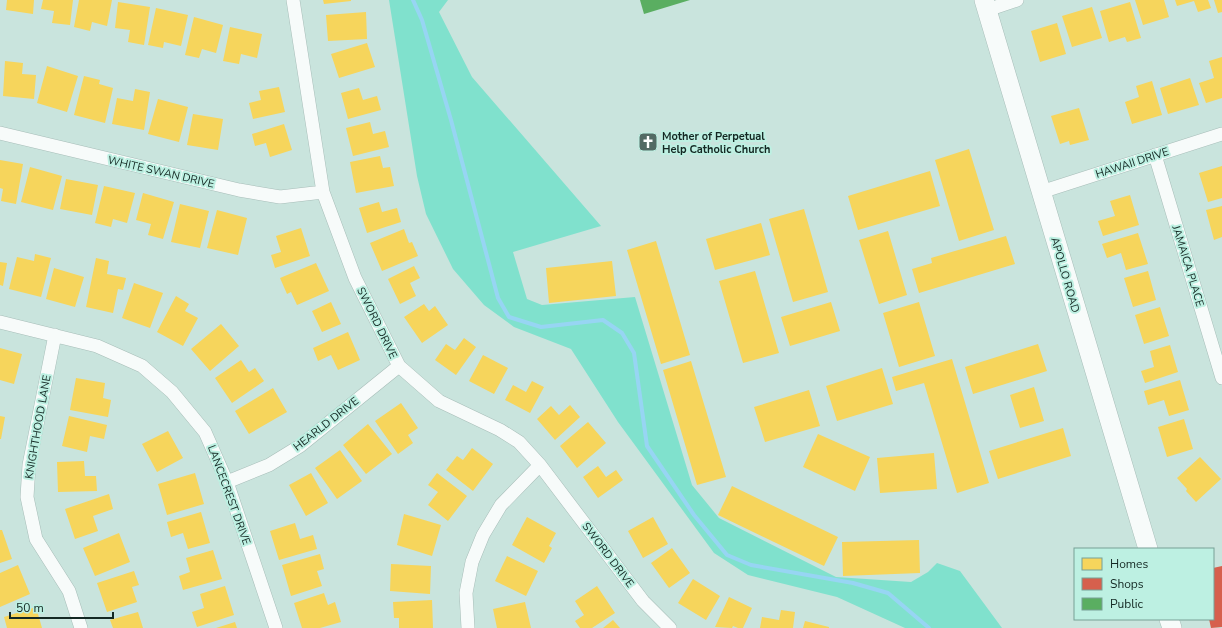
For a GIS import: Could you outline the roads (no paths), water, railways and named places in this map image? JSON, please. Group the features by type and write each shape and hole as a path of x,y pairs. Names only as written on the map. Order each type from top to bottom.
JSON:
{"street":[{"name":"SWORD DRIVE","path":"293,0 323,192 355,278 399,366 439,401 500,430 519,442 540,465 643,601 670,628"},
{"path":"986,5 1017,0"},
{"name":"APOLLO ROAD","path":"986,5 1148,548"},
{"name":"WHITE SWAN DRIVE","path":"0,132 239,190 280,197 323,192"},
{"name":"HAWAII DRIVE","path":"1041,192 1222,134"},
{"name":"JAMAICA PLACE","path":"1155,155 1222,378"},
{"name":"LANCECREST DRIVE","path":"0,322 97,346 142,366 172,392 205,432 227,482 276,628"},
{"name":"KNIGHTHOOD LANE","path":"55,335 29,465 27,497 36,539 69,591 81,628"},
{"name":"HEARLD DRIVE","path":"227,482 269,465 300,446 399,366"},
{"path":"468,628 466,593 472,562 483,535 501,505 540,465"}],"waterway":[{"path":"413,0 422,20 451,120 498,298 509,317 541,327 603,320 622,333 634,353 647,446 694,515 727,555 751,565 853,583 888,593 929,628"}],"place":[{"name":"Mother of Perpetual Help Catholic Church","path":"648,142"}]}
